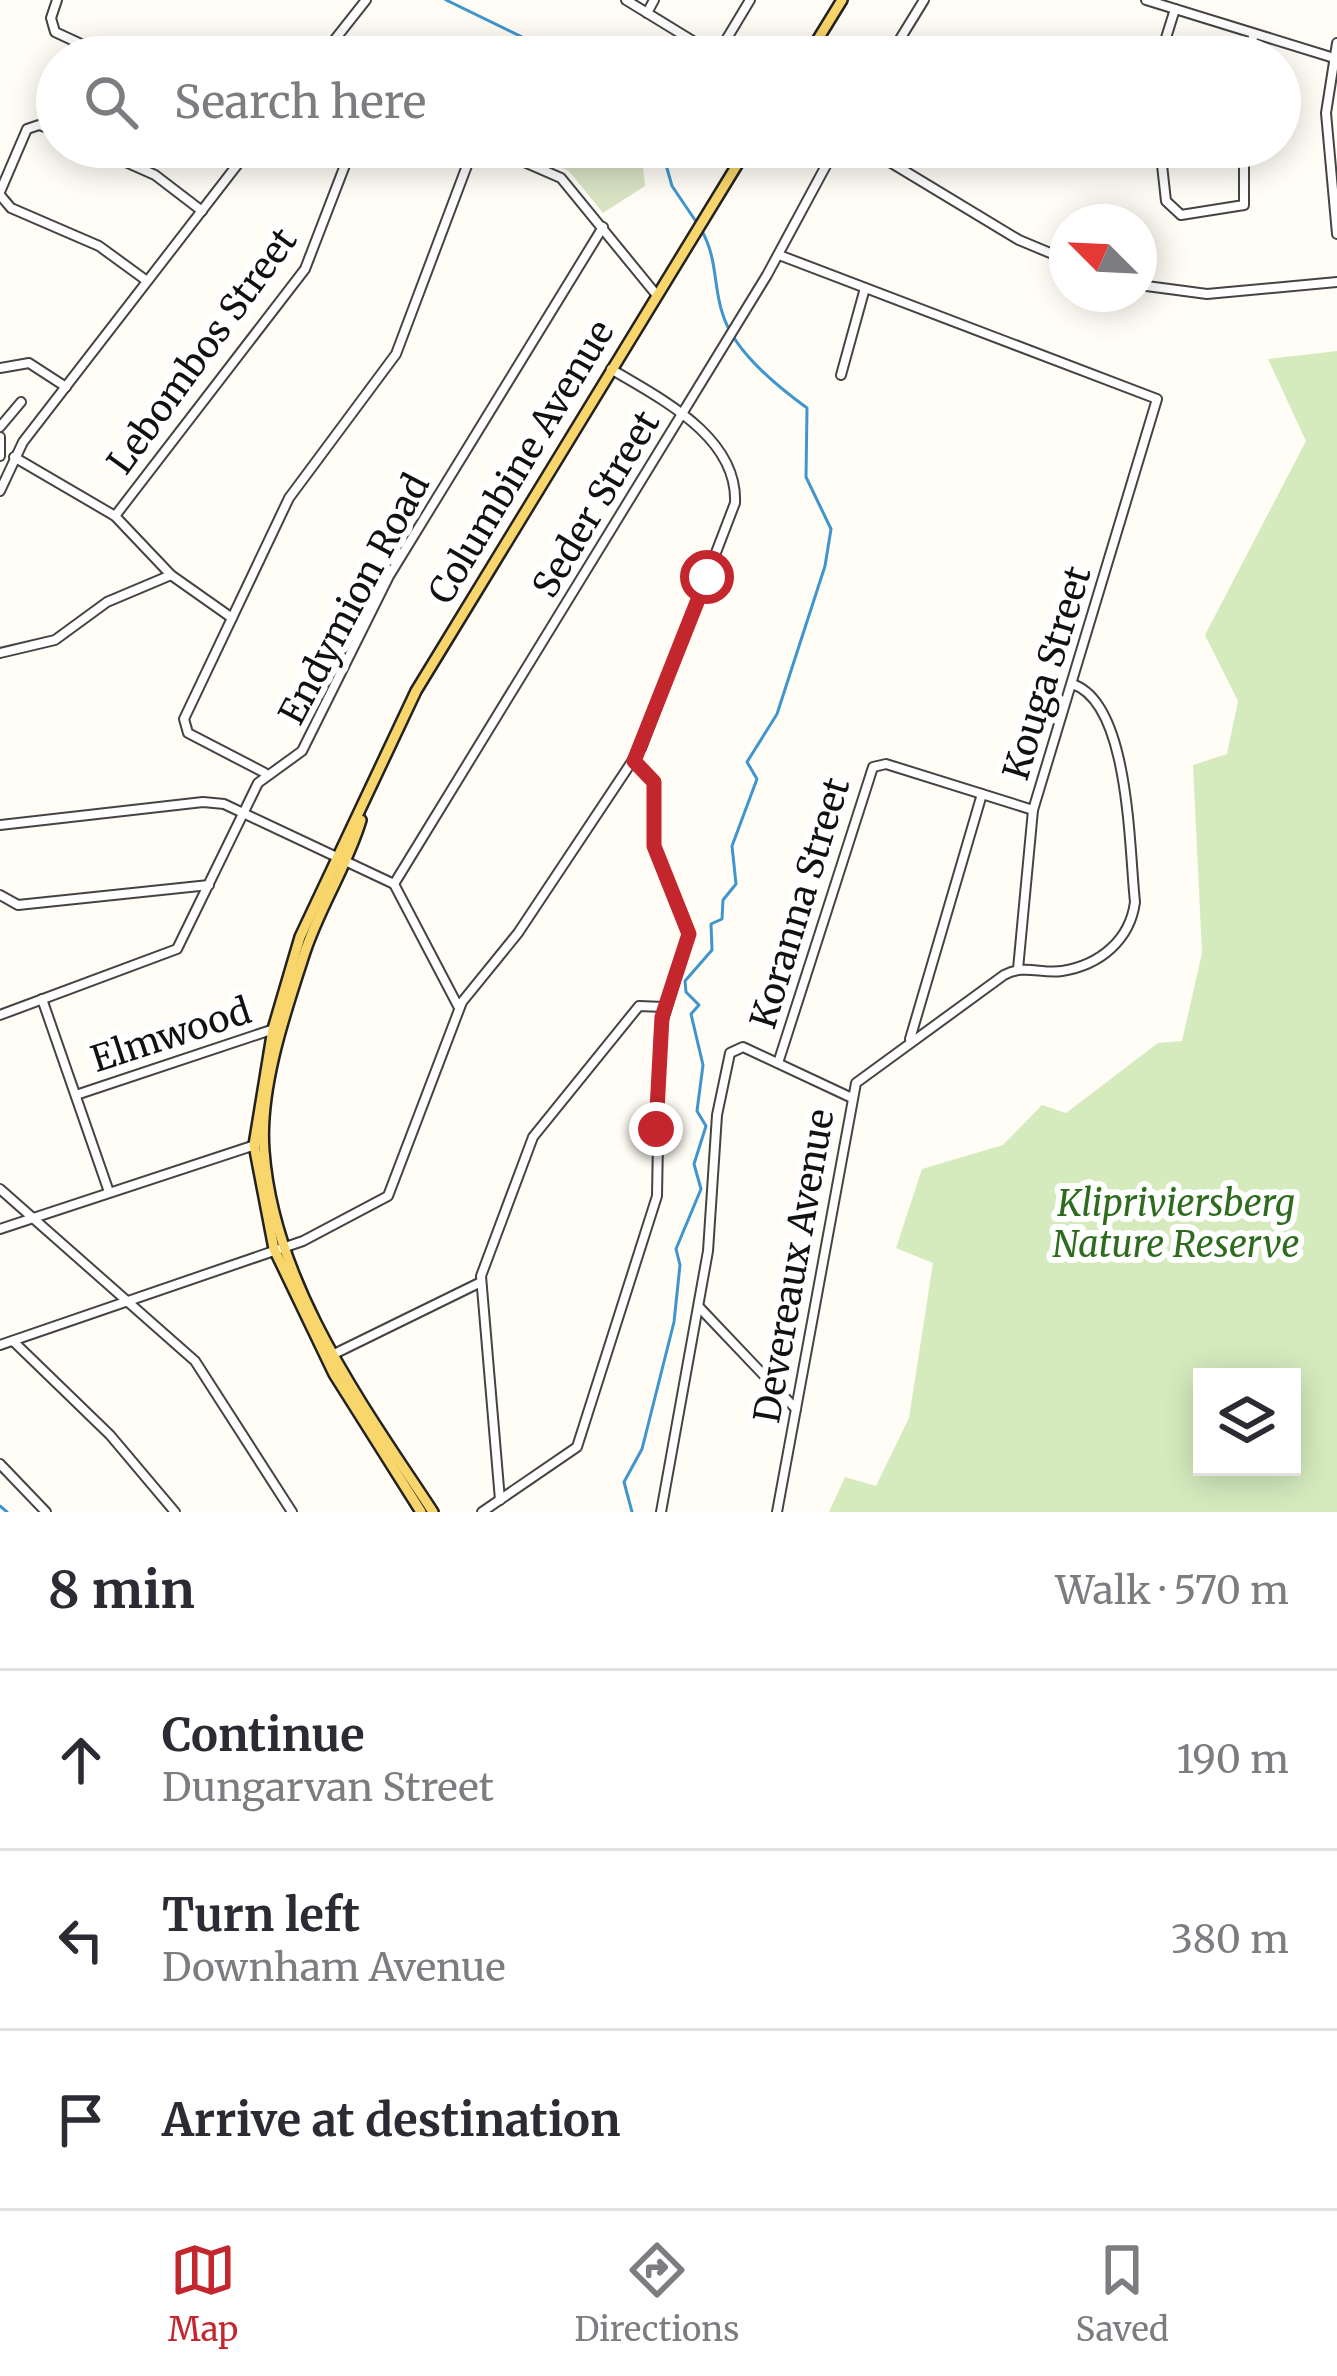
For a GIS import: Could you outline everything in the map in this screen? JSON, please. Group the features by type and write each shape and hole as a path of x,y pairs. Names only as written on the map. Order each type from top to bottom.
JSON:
{"main road":[{"path":"820,36 842,0"},
{"name":"Columbine Avenue","path":"422,1512 330,1356 279,1248 259,1144 278,1029 305,938 426,672 735,168"},
{"name":"Columbine Avenue","path":"384,1443 433,1512"}],"street":[{"path":"57,0 51,18 56,32 64,36"},
{"path":"338,36 366,0"},
{"path":"626,0 684,36"},
{"path":"646,13 654,0"},
{"path":"729,36 750,0"},
{"path":"902,36 924,0"},
{"path":"1147,0 1261,36"},
{"path":"1167,36 1175,9"},
{"path":"1337,43 1326,112 1337,234"},
{"path":"1301,48 1334,58"},
{"path":"36,126 26,131 0,193 10,208 99,246 147,281"},
{"path":"139,168 202,211"},
{"path":"0,491 14,457 235,168"},
{"name":"Lebombos Street","path":"115,516 305,269 344,168"},
{"path":"266,772 184,728 289,498 396,354 466,168"},
{"path":"542,168 557,174 655,292"},
{"name":"Seder Street","path":"394,884 779,255 825,168"},
{"path":"900,168 1019,240 1049,252"},
{"path":"1162,168 1166,201 1183,215 1244,205 1244,168"},
{"name":"Endymion Road","path":"0,1015 172,954 266,772 294,760 307,744 389,576 603,227"},
{"path":"779,255 865,288 841,375"},
{"path":"1157,288 1207,295 1337,282"},
{"name":"Kouga Street","path":"865,288 1157,399 1033,810 1018,968"},
{"path":"0,368 29,363 66,387"},
{"path":"0,1345 279,1248 388,1196 459,1007 518,933 634,761 736,499 710,439 683,413 610,369"},
{"path":"0,427 21,402"},
{"path":"0,437 0,456"},
{"path":"14,457 115,516 171,574 232,618"},
{"path":"0,653 55,640 100,606 171,574"},
{"path":"1018,968 1060,971 1089,961 1116,946 1133,916 1114,735 1094,696 1072,684"},
{"path":"482,1512 565,1460 582,1436 657,1196 656,1093 664,1007 688,944 688,926 654,846 654,782 634,761"},
{"name":"Koranna Street","path":"778,1063 868,774 878,764 982,794"},
{"path":"910,1039 982,794 1033,810"},
{"path":"0,825 203,802 243,812 394,884 459,1007"},
{"path":"0,895 18,905 209,885"},
{"name":"Devereaux Avenue","path":"777,1512 858,1079 1018,968"},
{"path":"42,999 109,1192"},
{"path":"500,1500 479,1283 539,1128 637,1009 646,1004 664,1007"},
{"name":"Elmwood","path":"76,1095 278,1029"},
{"path":"661,1512 711,1233 717,1115 735,1048 852,1098"},
{"path":"0,1229 259,1144"},
{"path":"0,1189 201,1368 292,1512"},
{"path":"330,1356 479,1283"},
{"path":"699,1307 796,1409"},
{"path":"13,1340 110,1435 175,1512"},
{"path":"0,1464 46,1512"}],"green space":[{"path":"562,168 643,168 645,186 603,213"},
{"name":"Klipriviersberg Nature Reserve","path":"1337,351 1337,1512 829,1512 845,1477 876,1486 909,1418 933,1263 896,1248 922,1169 1003,1145 1042,1105 1066,1113 1158,1043 1182,1041 1202,953 1193,765 1227,754 1238,701 1205,635 1306,441 1268,359"}],"waterway":[{"path":"446,0 520,36"},
{"path":"667,168 672,186 697,223"},
{"path":"632,1512 624,1482 642,1449 674,1322 680,1265 676,1249 701,1189 694,1164 706,1126 697,1111 703,1065 691,1014 699,1005 686,992 685,981 712,950 711,924 722,919 723,900 736,884 732,846 757,779 747,762 777,714 825,566 831,529 806,477 807,408 758,367 737,342 720,305 711,252 702,231"},
{"path":"0,1506 7,1512"}],"route":[{"path":"656,1129 662,1017 689,934 680,901 654,846 654,782 634,761 707,577"}]}
